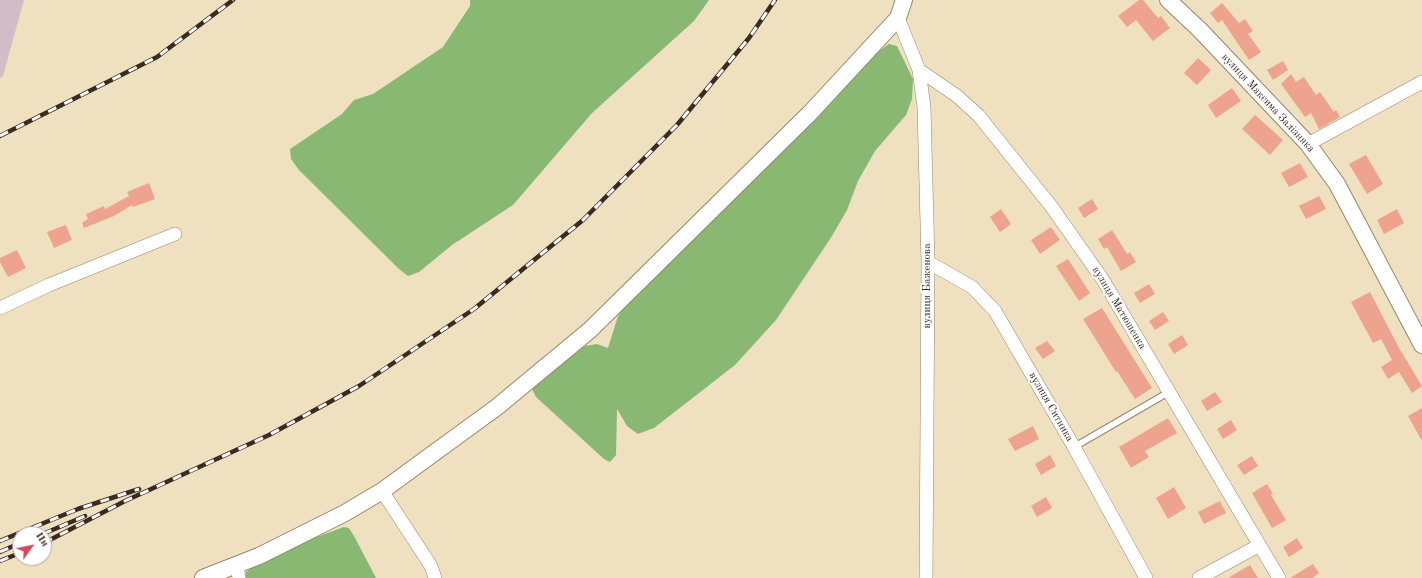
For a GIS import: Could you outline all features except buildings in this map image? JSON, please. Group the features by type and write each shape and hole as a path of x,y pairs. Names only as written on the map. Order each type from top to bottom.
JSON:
{"street":[{"path":"203,578 238,572 345,513 382,491 497,407 590,330 810,113 898,18 904,0"},
{"name":"вулиця Максима Залізняка","path":"1168,0 1200,30 1308,144 1337,184 1422,345"},
{"name":"вулиця Баженова","path":"898,18 919,70 924,107 928,262 926,578"},
{"name":"вулиця Матюшенка","path":"919,70 957,96 979,116 1051,206 1103,280 1258,546 1279,578"},
{"path":"1308,144 1422,82"},
{"path":"0,308 49,285 174,234"},
{"name":"вулиця Ситника","path":"928,262 972,287 995,311 1074,447 1146,578"},
{"path":"382,491 431,566 436,578"},
{"path":"1199,578 1258,546"}],"lane":[{"path":"1074,447 1169,392"}],"shaded area":[{"path":"0,0 24,0 3,76 0,78"}],"green space":[{"path":"470,0 709,0 694,21 592,113 513,205 452,245 419,272 408,276 399,269 299,170 291,159 290,149 342,114 354,100 373,94 443,47 470,6"},
{"path":"889,44 897,46 913,79 912,99 906,115 875,151 858,181 847,210 832,236 776,320 735,365 654,428 638,434 627,426 617,409 616,455 610,462 604,459 536,397 532,389 538,382 585,346 597,344 608,348 618,316 630,301 694,236 756,178 876,53"},
{"path":"344,527 349,528 376,578 245,578 246,572 253,567 314,538"}],"railway":[{"path":"0,136 157,57 233,0"},
{"path":"52,539 125,501 269,435 359,386 474,309 583,220 677,125 749,38 775,0"},
{"path":"0,541 78,509 139,489"},
{"path":"52,530 85,516"},
{"path":"0,552 12,547"},
{"path":"0,561 12,556"}]}
